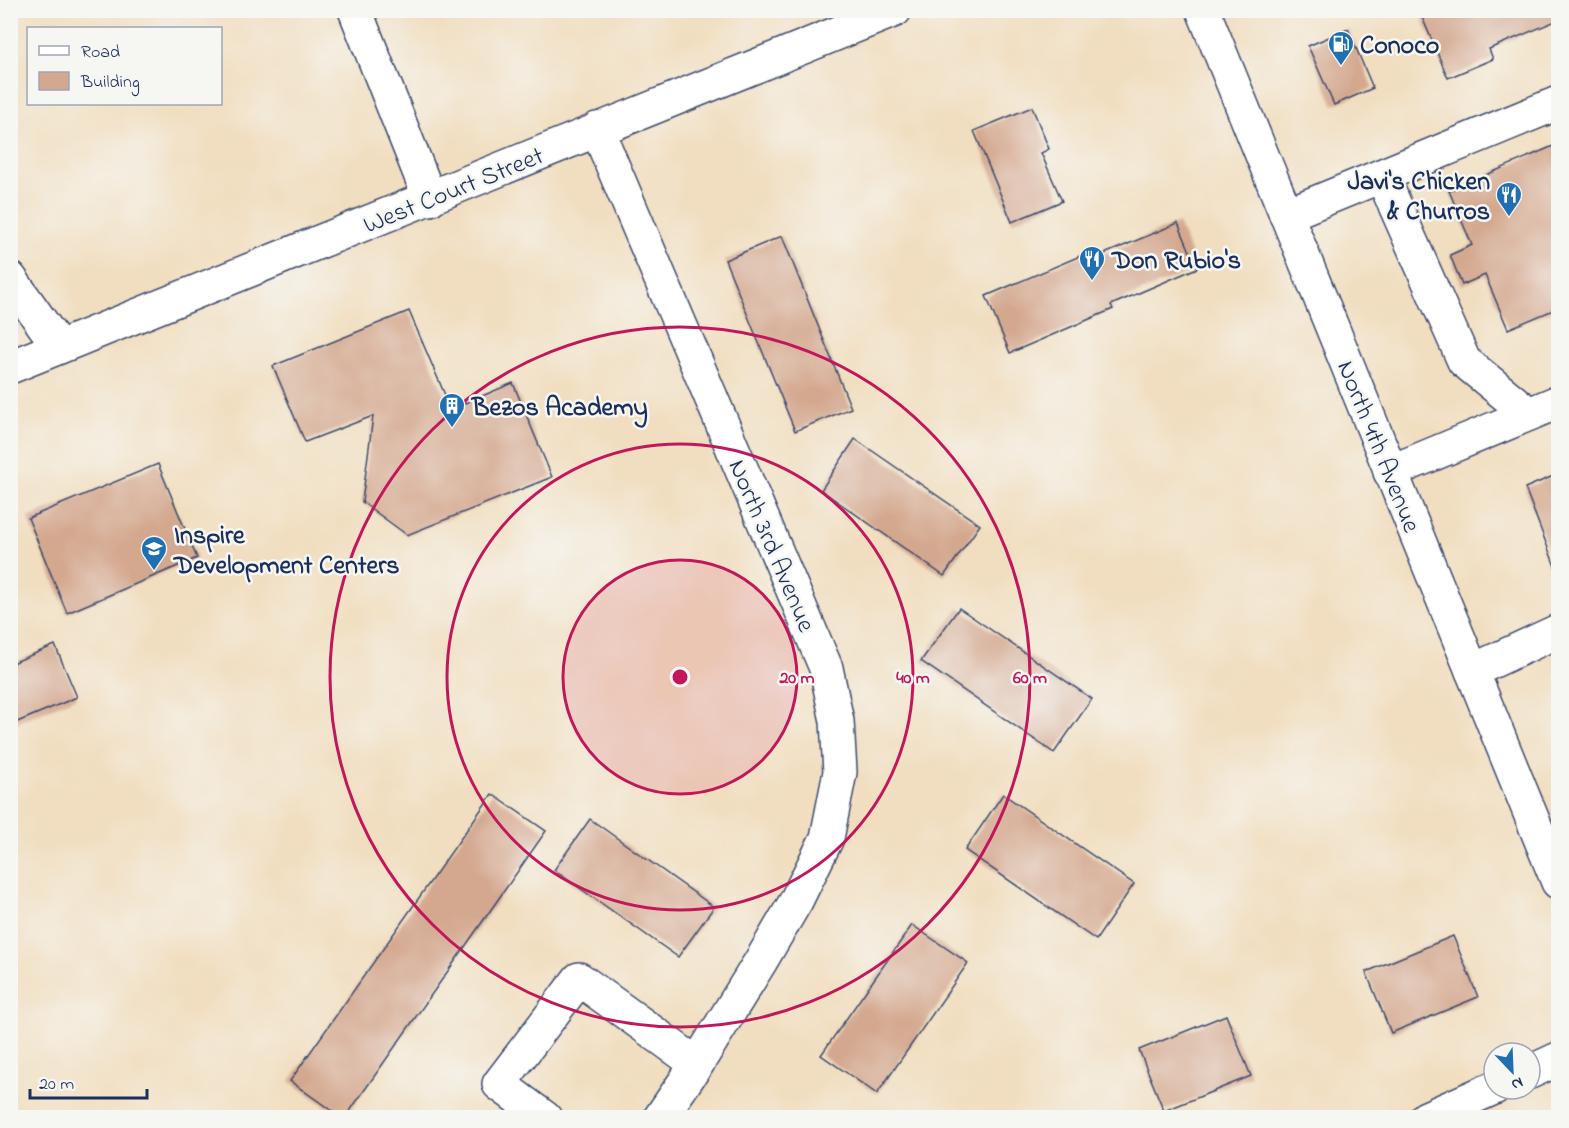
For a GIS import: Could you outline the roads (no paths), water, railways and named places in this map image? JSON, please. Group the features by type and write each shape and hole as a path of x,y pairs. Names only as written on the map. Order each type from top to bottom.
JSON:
{"street":[{"path":"355,10 430,199"},
{"name":"West Court Street","path":"10,367 895,10"},
{"name":"North 4th Avenue","path":"1203,10 1472,671 1552,847 1558,882"},
{"path":"1286,215 1558,103"},
{"name":"North 3rd Avenue","path":"597,129 826,668 837,721 840,772 826,838 796,901 697,1064 660,1118"},
{"path":"1382,176 1464,361 1544,408"},
{"path":"10,278 59,347"},
{"path":"1390,472 1544,408"},
{"path":"1472,671 1558,631"},
{"path":"545,1118 499,1084 579,979 697,1064"},
{"path":"1542,1066 1558,1059"},
{"path":"1426,1118 1482,1093"}],"place":[{"name":"Conoco","path":"1341,67"},
{"name":"Javi's Chicken & Churros","path":"1509,218"},
{"name":"Don Rubio's","path":"1092,282"},
{"name":"Bezos Academy","path":"452,429"},
{"name":"Inspire Development Centers","path":"154,572"}]}
